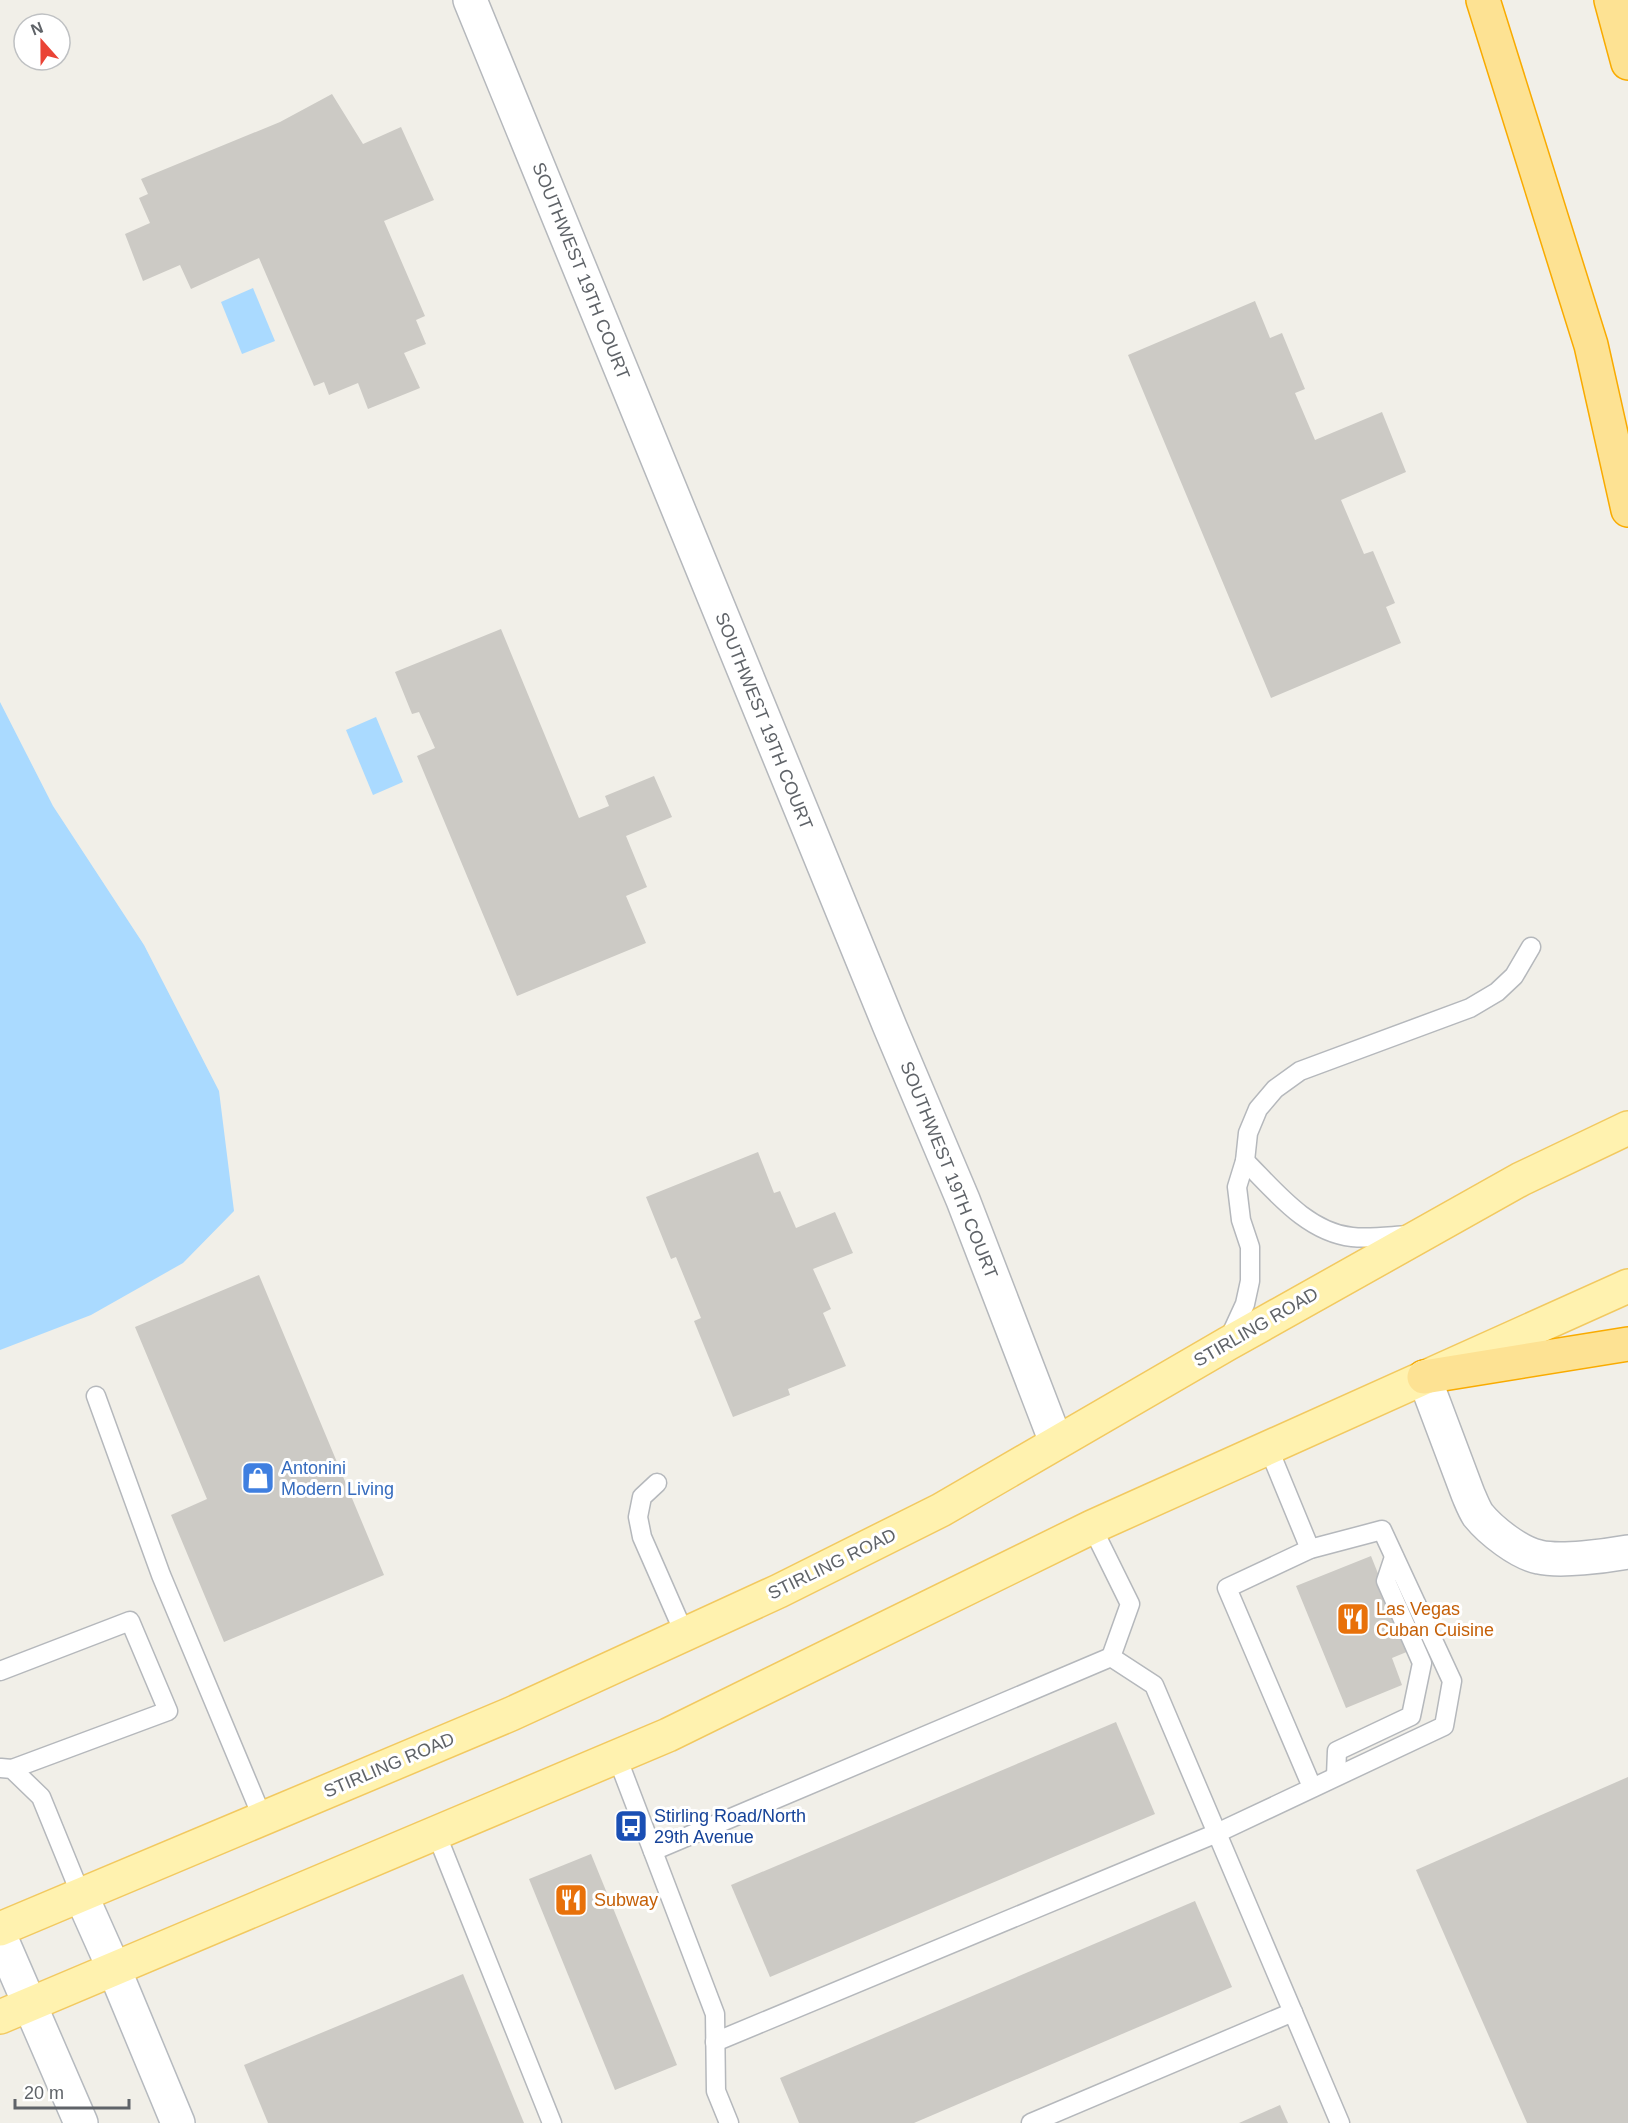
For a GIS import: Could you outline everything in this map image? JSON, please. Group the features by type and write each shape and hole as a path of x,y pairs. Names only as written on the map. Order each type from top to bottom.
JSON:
{"highway":[{"path":"1483,0 1591,345 1628,510"},
{"path":"1611,0 1628,63"},
{"path":"1424,1377 1628,1344"}],"main road":[{"name":"STIRLING ROAD","path":"0,1929 511,1714 779,1591 941,1510 1421,1233 1521,1179 1628,1128"},
{"path":"0,2017 668,1735 1092,1527 1628,1286"}],"street":[{"name":"SOUTHWEST 19TH COURT","path":"470,0 885,1017 963,1200 1056,1442"},
{"path":"1424,1377 1472,1504 1477,1513 1500,1536 1514,1546 1540,1557 1580,1558 1628,1552"},
{"path":"81,1895 178,2123"},
{"path":"0,1936 81,2123"}],"lane":[{"path":"1227,1344 1245,1304 1250,1281 1250,1246 1241,1220 1237,1187 1245,1161 1248,1133 1258,1109 1275,1089 1300,1071 1470,1008 1497,992 1514,976 1531,947"},
{"path":"1245,1161 1301,1216 1327,1230 1351,1237 1421,1233"},
{"path":"96,1396 161,1575 262,1819"},
{"path":"1268,1447 1310,1549"},
{"path":"657,1483 642,1497 638,1517 642,1537 685,1635"},
{"path":"653,1851 1111,1657 1130,1604 1092,1527"},
{"path":"715,2042 1217,1833 1444,1726 1452,1681 1382,1530 1310,1549 1227,1588 1312,1787"},
{"path":"1336,1776 1337,1751 1411,1716 1422,1663 1386,1581 1394,1557"},
{"path":"0,1671 130,1620 168,1711 6,1768"},
{"path":"1111,1657 1154,1685 1340,2123"},
{"path":"617,1757 715,2014 716,2091 729,2123"},
{"path":"6,1768 40,1797 81,1895"},
{"path":"436,1833 552,2123"},
{"path":"1031,2123 1293,2012"}],"water":[{"path":"253,288 275,341 242,354 221,302"},
{"path":"0,702 53,806 144,945 219,1091 234,1211 183,1263 91,1315 0,1350"},
{"path":"376,717 403,782 373,795 346,730"}],"building":[{"path":"332,94 363,144 401,127 434,200 384,221 425,316 416,320 426,344 404,353 420,388 368,409 358,383 329,395 324,382 314,386 259,258 191,289 180,265 143,281 125,234 150,223 139,198 148,194 141,179 280,122"},
{"path":"1255,301 1270,338 1282,333 1305,389 1295,393 1315,440 1382,412 1406,472 1341,500 1364,554 1373,551 1395,603 1386,607 1401,643 1271,698 1128,355"},
{"path":"501,629 579,818 609,806 605,796 654,776 672,817 626,836 647,887 626,896 646,943 517,996 417,756 435,748 419,712 412,714 395,672"},
{"path":"758,1152 774,1193 780,1191 796,1228 835,1212 853,1253 813,1269 831,1309 823,1313 846,1366 788,1389 790,1395 733,1417 694,1321 701,1318 676,1257 671,1259 646,1197"},
{"path":"259,1275 384,1575 224,1642 171,1515 207,1499 135,1327"},
{"name":"Las Vegas Cuban Cuisine","path":"1371,1556 1409,1651 1392,1658 1402,1685 1346,1708 1296,1586"},
{"path":"1116,1722 1155,1814 770,1977 731,1885"},
{"path":"1628,1777 1628,2123 1527,2123 1416,1870"},
{"path":"591,1854 677,2065 615,2090 529,1879"},
{"path":"1195,1901 1232,1987 914,2123 799,2123 780,2078"},
{"path":"463,1974 524,2123 268,2123 244,2065"},
{"path":"1280,2105 1288,2123 1239,2123"}],"place":[{"name":"Antonini Modern Living","path":"258,1478"},
{"name":"Las Vegas Cuban Cuisine","path":"1353,1619"},
{"name":"Stirling Road/North 29th Avenue","path":"631,1826"},
{"name":"Subway","path":"571,1900"}]}
